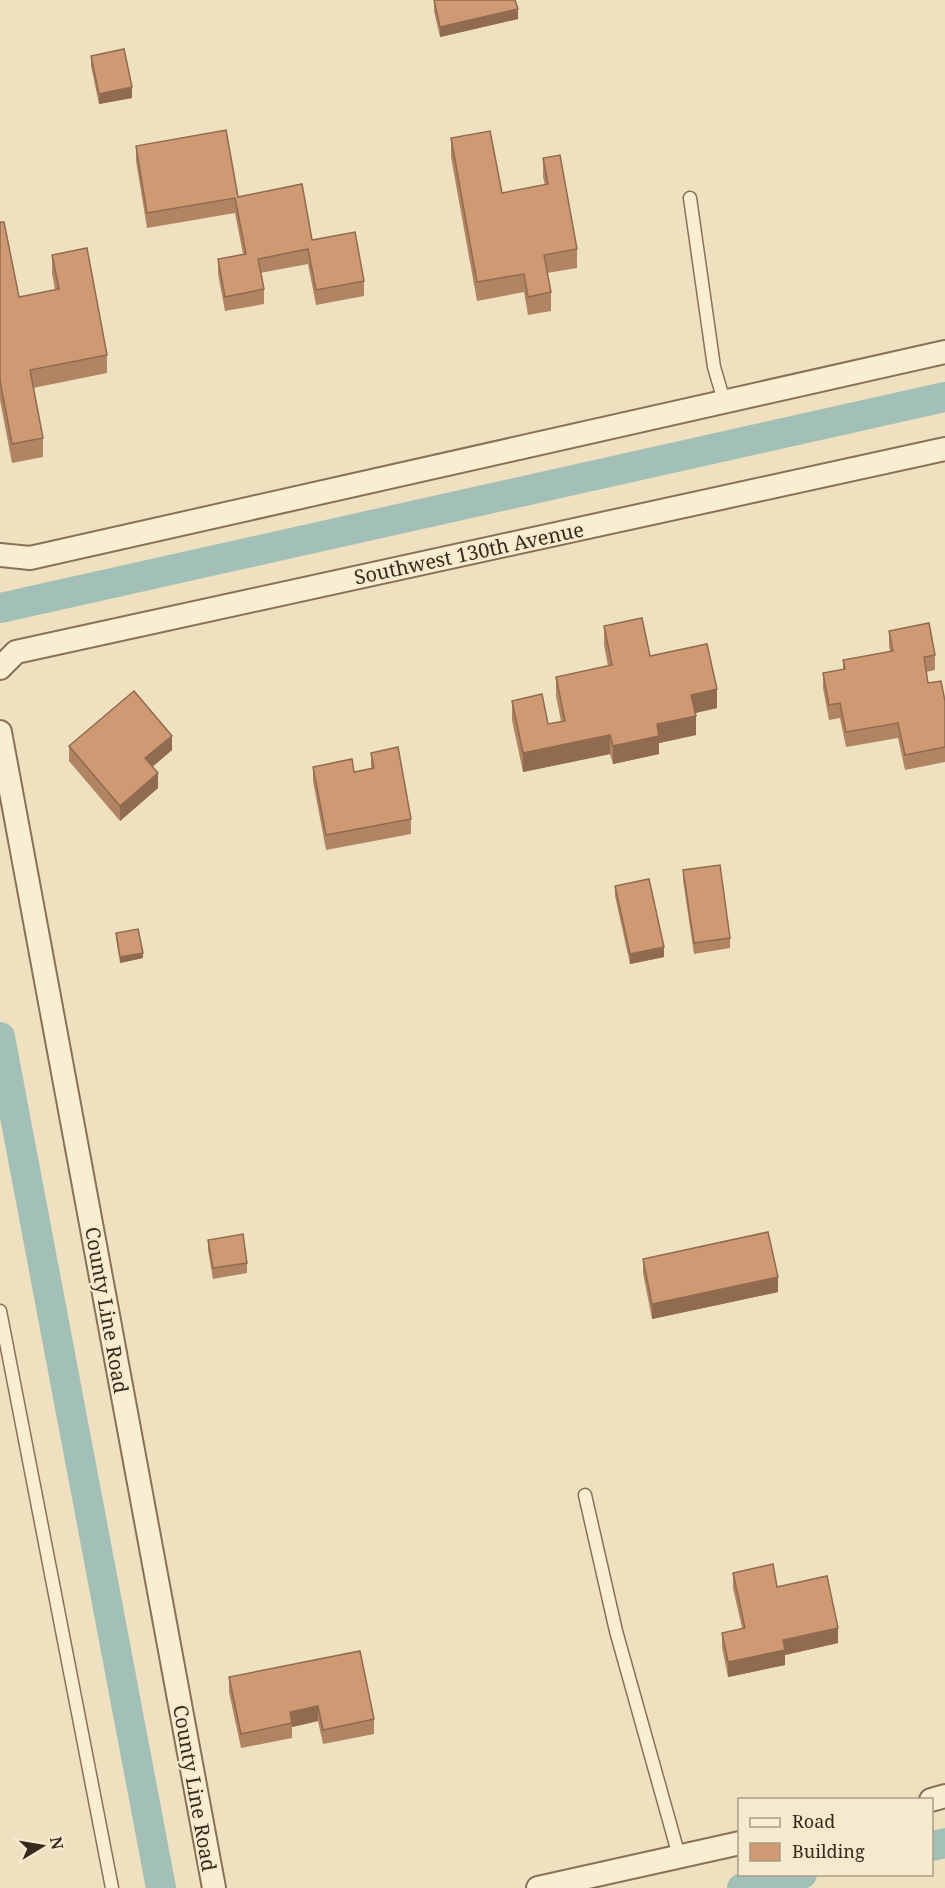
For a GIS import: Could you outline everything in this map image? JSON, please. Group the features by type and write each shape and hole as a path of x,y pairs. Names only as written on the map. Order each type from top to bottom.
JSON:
{"street":[{"path":"0,555 30,558 945,352"},
{"name":"Southwest 130th Avenue","path":"0,668 15,652 945,449"},
{"name":"County Line Road","path":"0,732 214,1888"},
{"path":"538,1888 738,1843"}],"lane":[{"path":"690,198 714,367 724,401"},
{"path":"0,1311 112,1888"},
{"path":"585,1495 616,1631 679,1856"}],"building":[{"path":"434,0 515,0 518,9 440,27"},
{"path":"124,49 132,87 99,94 91,56"},
{"path":"226,130 238,197 302,184 312,240 355,232 364,281 316,290 308,249 258,259 264,289 225,297 218,259 246,254 235,198 147,213 136,146"},
{"path":"490,131 502,193 548,184 543,158 560,155 577,249 544,255 551,292 528,297 524,274 477,282 451,138"},
{"path":"0,222 4,222 19,297 59,289 52,255 87,248 107,355 30,370 43,438 12,444 0,381"},
{"path":"642,618 650,656 707,644 717,689 691,695 696,716 657,724 659,736 613,746 610,735 523,753 512,701 542,694 548,724 565,721 556,677 612,665 604,626"},
{"path":"929,623 935,655 924,657 928,683 941,681 945,701 945,747 905,755 898,723 846,732 840,703 829,705 823,673 845,669 843,660 893,651 889,631"},
{"path":"134,691 172,736 145,758 158,773 120,806 69,746"},
{"path":"398,747 411,819 326,835 313,767 352,759 354,772 374,768 371,753"},
{"path":"720,865 730,938 694,943 683,870"},
{"path":"649,879 664,947 630,954 615,886"},
{"path":"138,929 143,953 120,957 116,933"},
{"path":"768,1232 778,1277 652,1304 643,1259"},
{"path":"243,1234 247,1263 213,1268 208,1240"},
{"path":"773,1564 777,1587 827,1576 838,1628 783,1640 785,1650 728,1662 722,1633 745,1628 733,1573"},
{"path":"360,1651 374,1719 323,1730 318,1706 290,1712 292,1723 241,1734 229,1677"}],"waterway":[{"path":"0,608 945,397"},
{"path":"0,1037 161,1888"},
{"path":"933,1846 945,1843"},
{"path":"742,1888 793,1876"}]}
